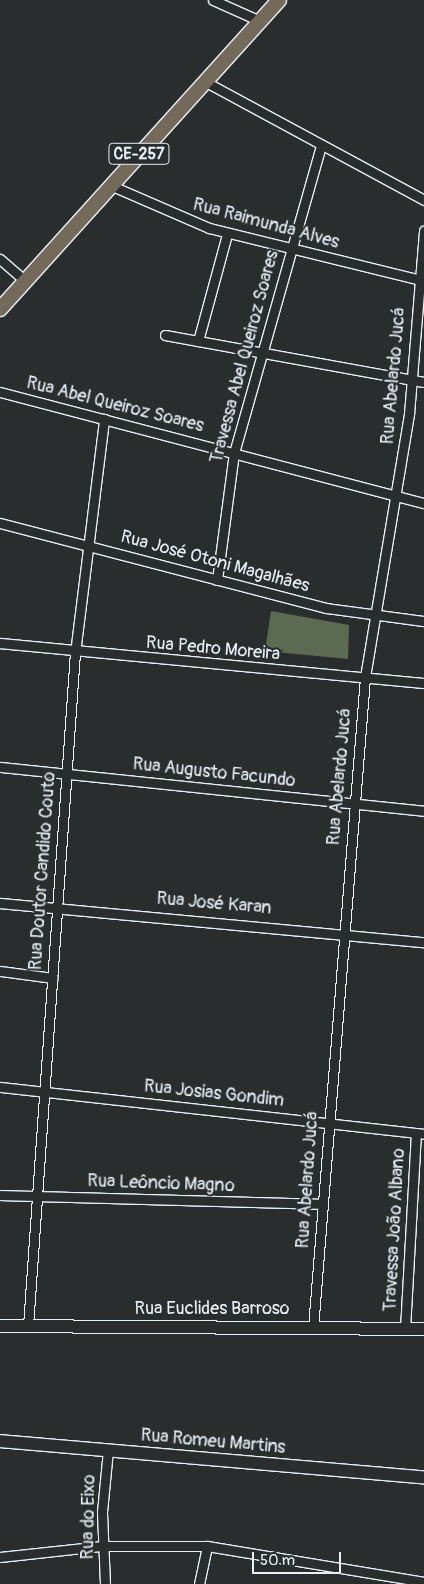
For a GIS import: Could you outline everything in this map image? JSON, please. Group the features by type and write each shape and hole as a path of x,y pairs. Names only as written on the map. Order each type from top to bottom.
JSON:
{"main road":[{"name":"CE-257","path":"0,309 279,0"}],"street":[{"path":"213,0 260,21"},
{"path":"204,81 424,200"},
{"name":"Travessa Abel Queiroz Soares","path":"218,580 234,452 264,353 321,145"},
{"name":"Rua Raimunda Alves","path":"112,186 227,234 417,279"},
{"name":"Rua Abelardo Jucá","path":"313,1328 353,804 365,677 411,379 417,279 424,232"},
{"path":"198,341 227,234"},
{"path":"0,259 25,281"},
{"path":"165,335 424,382"},
{"name":"Rua Abel Queiroz Soares","path":"0,392 424,503"},
{"name":"Rua Doutor Candido Couto","path":"28,1326 75,653 104,419"},
{"name":"Rua José Otoni Magalhães","path":"0,523 218,580 374,614 424,621"},
{"name":"Rua Pedro Moreira","path":"0,643 75,653 424,683"},
{"name":"Rua Augusto Facundo","path":"0,766 424,811"},
{"name":"Rua José Karan","path":"0,903 343,932 424,942"},
{"path":"0,971 53,978"},
{"name":"Rua Josias Gondim","path":"0,1087 420,1133"},
{"name":"Travessa João Albano","path":"405,1329 420,1133"},
{"name":"Rua Leôncio Magno","path":"0,1195 322,1204"},
{"name":"Rua Euclides Barroso","path":"0,1326 424,1330"},
{"name":"Rua Romeu Martins","path":"0,1441 424,1477"},
{"name":"Rua do Eixo","path":"105,1584 102,1546 108,1450"},
{"path":"0,1557 102,1546 207,1546 424,1582"},
{"path":"200,1584 207,1546"}],"green space":[{"path":"271,611 349,625 348,659 265,651"}]}
